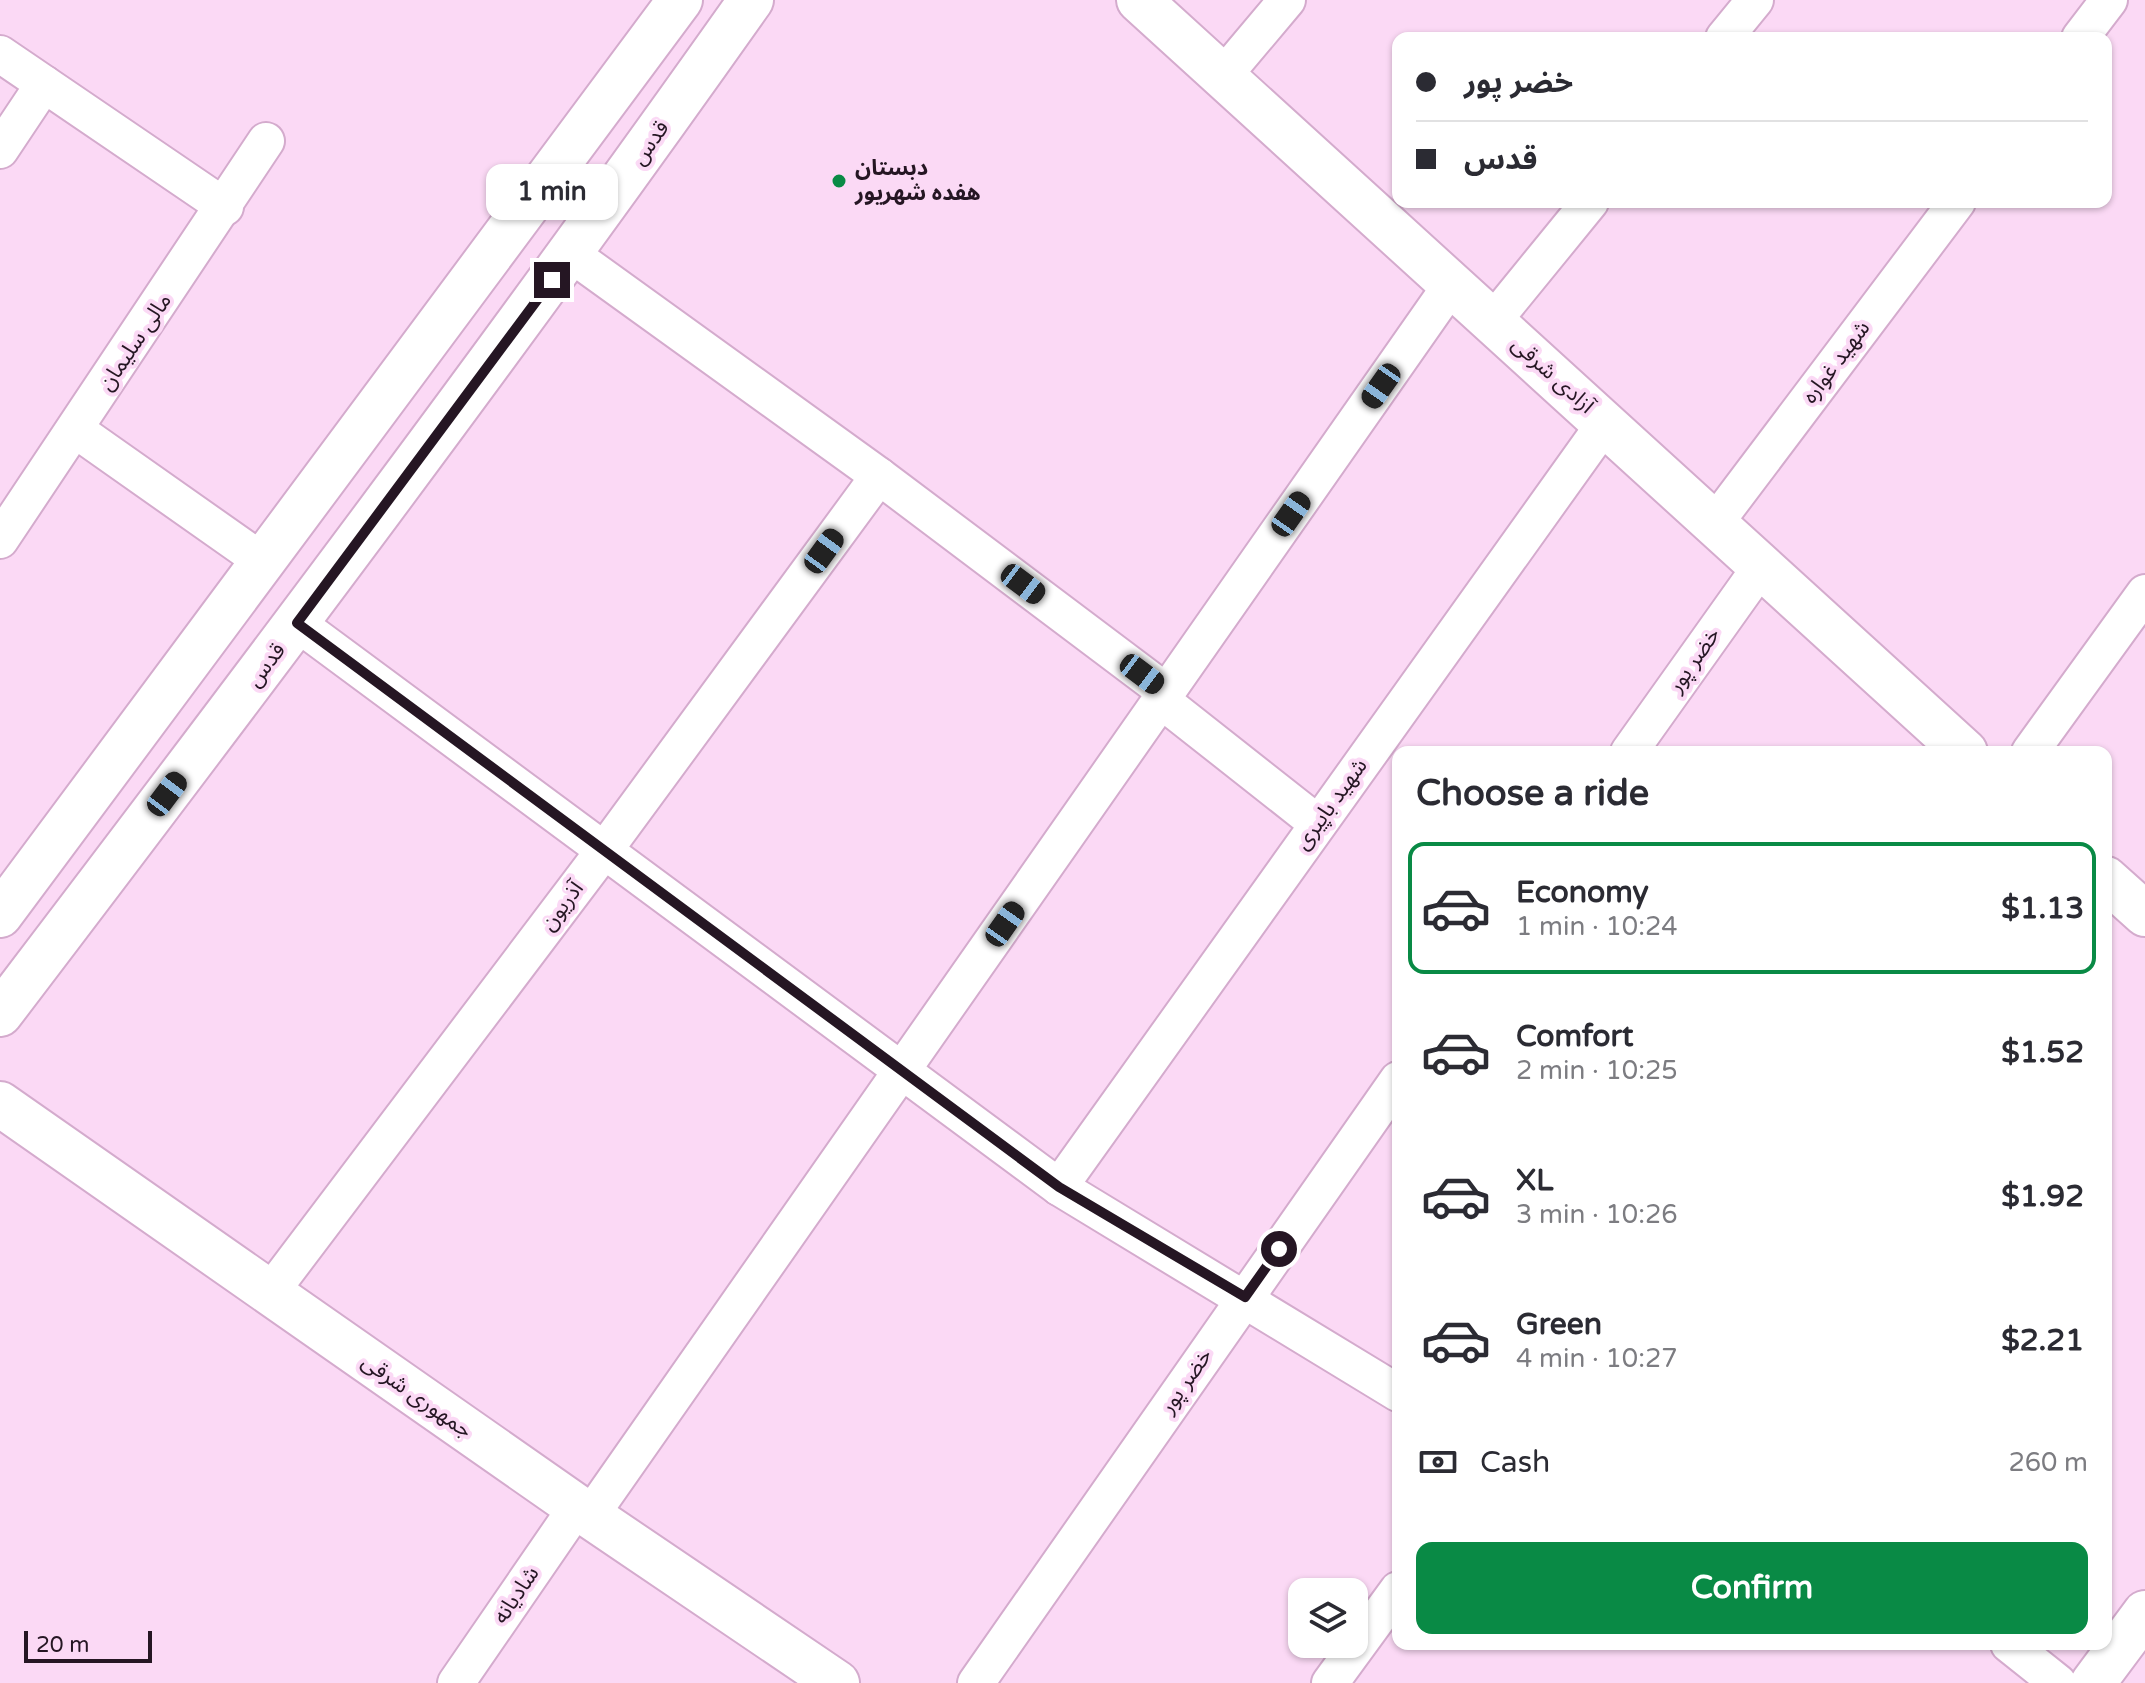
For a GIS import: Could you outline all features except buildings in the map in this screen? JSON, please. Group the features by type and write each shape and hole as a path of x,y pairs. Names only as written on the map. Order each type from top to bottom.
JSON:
{"main road":[{"path":"641,54 651,0"},
{"path":"0,915 680,0"},
{"name":"قدس","path":"0,1014 297,623 571,254 751,0"},
{"name":"آزادی شرقی","path":"1139,0 1958,746"},
{"path":"2112,884 2145,914"},
{"name":"جمهوری شرقی","path":"0,1104 269,1294 837,1683"},
{"path":"2093,1683 2145,1613"}],"street":[{"path":"1223,76 1287,0"},
{"path":"1729,32 1755,0"},
{"path":"2085,32 2109,0"},
{"path":"0,54 225,207"},
{"path":"0,150 44,84"},
{"name":"مالی سلیمان","path":"0,540 225,207 266,141"},
{"path":"1493,321 1585,208"},
{"name":"شهید غواره","path":"1715,523 1952,208"},
{"path":"571,254 879,476 1164,696 1317,823"},
{"name":"شادیانه","path":"456,1683 900,1073 1452,284"},
{"name":"شهید باپیری","path":"1059,1187 1606,422"},
{"path":"76,430 262,561"},
{"name":"آذریون","path":"269,1294 603,852 879,476"},
{"name":"خضر پور","path":"1633,746 1760,568"},
{"path":"2034,746 2145,593"},
{"path":"297,623 900,1073 1059,1187 1245,1297 1392,1389"},
{"name":"خضر پور","path":"976,1683 1392,1089"},
{"path":"1330,1683 1392,1598"},
{"path":"2017,1650 2058,1683"}],"place":[{"name":"دبستان هفده شهریور","path":"839,181"}],"route":[{"path":"552,280 297,623 900,1073 1059,1187 1245,1297 1279,1249"}]}
